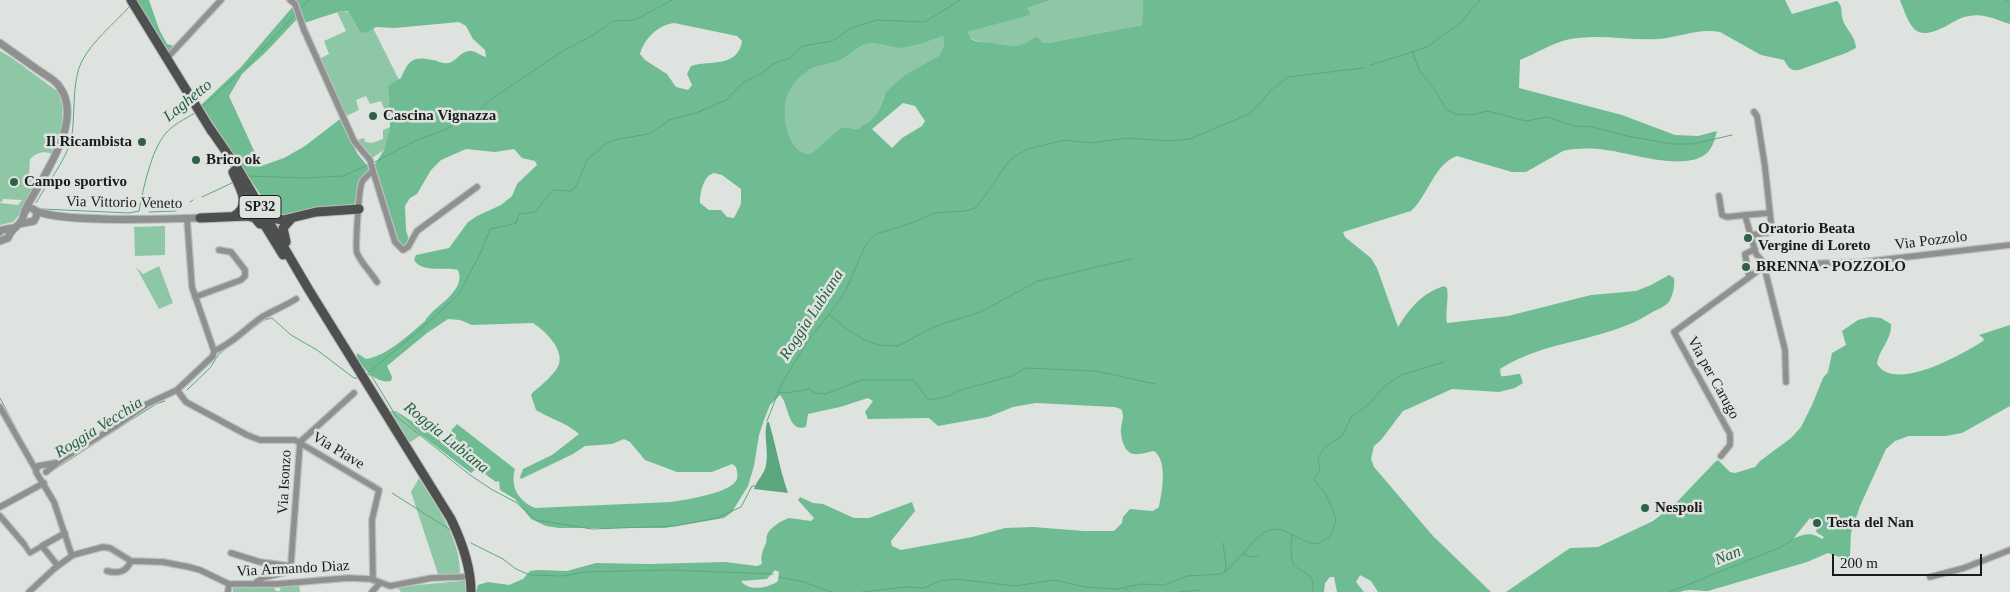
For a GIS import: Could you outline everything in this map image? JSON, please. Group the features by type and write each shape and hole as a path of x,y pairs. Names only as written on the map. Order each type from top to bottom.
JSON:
{"main road":[{"name":"SP32","path":"131,0 202,115 267,231 309,290"},
{"name":"SP32","path":"209,127 238,169 309,290 451,519 461,540 468,566 471,591"},
{"path":"233,172 244,203 242,210 234,216"},
{"path":"266,217 277,220 291,219 316,212 359,209"},
{"path":"200,218 248,216 255,218 267,231"},
{"path":"291,219 285,224 282,234 294,262"}],"street":[{"path":"167,58 221,0"},
{"path":"290,0 296,9 354,141 370,160 395,242 403,250 408,247 417,231 477,187"},
{"path":"0,43 57,84 65,98 66,118 62,139 53,162 34,194 30,214 4,233"},
{"path":"1751,236 1772,232 1765,167 1757,116 1754,112"},
{"path":"373,171 362,182 359,192 355,246 357,254 377,282"},
{"path":"1720,196 1722,215 1727,217 1770,213"},
{"name":"Via Vittorio Veneto","path":"30,214 100,219 200,218"},
{"path":"1745,215 1756,254 1766,265 1765,270 1785,350 1786,382"},
{"path":"44,469 116,426 147,404 177,390 213,356 214,351 195,297 190,270 187,218"},
{"name":"Via Pozzolo","path":"1766,265 1863,262 2005,244 2010,245"},
{"path":"1749,276 1745,254 1755,249"},
{"path":"195,297 241,280 245,276 245,270 230,252 219,250"},
{"name":"Via per Carugo","path":"1721,456 1730,445 1730,434 1674,332 1766,265"},
{"path":"214,351 264,316 277,311 296,299"},
{"name":"Via Piave","path":"177,390 186,402 252,438 263,440 292,439 300,442 379,490 372,520 373,580"},
{"name":"Via Isonzo","path":"290,566 300,442 354,393"},
{"path":"0,407 54,502 72,556"},
{"path":"27,454 44,469 44,483"},
{"path":"37,472 38,466 44,469"},
{"path":"0,507 44,483"},
{"path":"0,516 30,553 65,533"},
{"path":"42,546 58,566"},
{"name":"Via Armando Diaz","path":"29,592 35,589 58,566 72,556 99,547 107,547 131,561 163,562 190,567 229,584 348,578 373,580 395,585 432,578 463,576"},
{"path":"1930,577 1964,568 2010,550"},
{"path":"231,553 260,562 290,566 286,572 262,578 254,584"},
{"path":"107,572 126,570 131,561"},
{"path":"372,592 380,583"},
{"path":"228,592 229,584"}],"shaded area":[{"path":"136,0 149,0 159,29 167,44 174,46 171,51 168,51 162,45"},
{"path":"294,0 1051,0 1028,8 1030,15 968,32 971,39 976,41 1015,46 1037,36 1043,43 1048,43 1142,25 1143,0 1785,0 1792,14 1837,1 1841,7 1843,21 1854,39 1856,48 1799,70 1793,70 1784,60 1761,55 1720,32 1712,31 1659,39 1589,37 1560,42 1520,60 1519,88 1622,115 1675,135 1698,136 1717,131 1710,150 1699,158 1687,161 1673,161 1601,149 1574,149 1563,151 1526,172 1512,172 1457,156 1442,166 1417,205 1411,211 1343,232 1345,237 1371,258 1377,268 1398,327 1417,302 1429,293 1444,286 1447,288 1447,323 1508,316 1591,295 1636,291 1669,275 1674,278 1671,298 1662,307 1633,323 1615,330 1537,352 1518,359 1500,369 1501,376 1520,374 1523,383 1515,388 1499,392 1452,389 1403,411 1381,440 1374,446 1371,459 1374,467 1433,536 1491,592 1378,592 1371,581 1360,575 1356,582 1364,592 1337,592 1334,577 1330,577 1325,583 1324,592 476,592 478,585 488,582 509,585 523,579 530,571 567,571 596,563 725,562 757,566 762,564 761,561 768,532 773,527 789,518 811,521 814,518 798,500 800,497 813,503 823,504 854,518 869,518 912,502 915,511 891,541 892,546 901,550 972,537 1005,528 1033,527 1114,531 1122,523 1123,517 1130,509 1153,511 1159,507 1163,469 1154,451 1136,454 1128,451 1123,444 1121,435 1122,412 1121,409 1114,407 1036,403 1013,407 988,417 938,426 929,418 868,419 865,412 873,401 868,398 808,414 806,427 800,428 792,422 780,395 770,405 764,420 748,486 732,512 724,518 665,528 559,528 546,526 531,519 515,499 500,490 499,481 496,482 477,468 471,473 421,435 396,411 442,441 457,424 515,469 514,481 517,492 524,501 535,508 671,502 697,498 718,492 733,484 737,479 736,467 732,464 712,472 677,472 645,460 630,442 624,439 612,444 585,446 573,454 521,479 523,469 552,455 579,434 569,426 536,410 531,395 555,371 560,358 559,352 552,340 533,323 472,325 460,320 448,319 427,333 387,366 392,377 391,381 375,378 366,371 357,357 357,353 366,359 389,350 425,321 454,292 458,285 458,270 423,267 414,260 416,255 449,248 468,222 501,205 512,196 517,184 537,165 535,161 522,158 514,149 495,152 466,149 441,160 431,170 417,194 410,198 405,206 406,230 409,240 406,245 402,245 396,236 374,166 384,150 390,127 388,86 401,78 408,64 415,59 420,58 448,63 468,51 486,57 485,50 473,39 466,26 459,22 395,28 376,27 369,31 360,32 348,11 341,11 304,23","holes":["674,23 737,36 742,41 739,50 729,59 691,66 687,74 692,85 688,90 676,87 667,74 645,60 640,54 648,38 668,24","943,36 944,45 939,56 905,75 886,92 878,112 871,120 857,129 841,127 811,154 806,154 799,150 791,140 785,113 788,95 797,80 804,73 813,68 839,61 868,44 898,48 915,46","903,103 915,106 925,121 922,126 902,138 892,148 872,129","714,173 722,175 741,189 741,204 734,218 727,217 721,210 709,210 700,203 702,190 707,178","775,570 779,572 778,581 770,586 754,588 741,581 767,579"]},
{"path":"1051,0 1143,0 1142,25 1048,43 1043,43 1037,36 1020,47 985,43 969,37 968,32 1029,15 1028,8"},
{"path":"1900,0 2010,0 2010,24 1990,17 1975,15 1961,18 1928,33 1921,33 1911,25"},
{"path":"295,4 299,16 297,19 242,74 229,96 261,166 284,158 305,146 340,119 357,153 369,168 369,171 357,185 357,197 354,205 302,211 284,217 274,214 268,206 201,105 241,67"},
{"path":"337,12 349,12 358,29 373,28 399,80 388,87 390,123 381,101 370,104 366,96 356,100 359,110 344,117 317,60 329,54 324,41 346,31"},
{"path":"943,36 944,45 939,56 884,96 878,112 871,120 857,129 841,127 811,154 806,154 799,150 791,140 786,122 786,103 792,87 804,73 813,68 839,61 868,44 904,48"},
{"path":"0,51 57,91 63,114 58,140 52,154 40,153 30,159 29,176 38,182 20,214 13,222 0,225 0,203 18,205 22,200 3,199 0,202"},
{"path":"390,127 384,150 372,158 368,158 354,141 364,138 365,142 372,143 383,139 383,130"},
{"path":"165,226 165,255 135,256 134,227"},
{"path":"159,266 173,303 159,309 136,267 143,274"},
{"path":"1870,317 1881,318 1891,324 1890,335 1877,364 1886,372 1898,374 1913,373 1945,362 1983,341 1984,339 1979,335 2010,325 2010,406 1962,433 1946,436 1909,436 1895,441 1886,449 1860,506 1851,533 1848,560 1828,553 1807,562 1708,591 1506,592 1570,548 1598,547 1653,521 1675,504 1718,460 1730,472 1735,473 1755,467 1760,461 1791,438 1801,427 1823,378 1828,372 1832,353 1846,345 1842,331 1858,320","holes":["1810,518 1817,526 1816,532 1824,537 1822,539 1808,534 1794,538"]},
{"path":"390,411 396,411 421,435 409,443"},
{"path":"767,422 769,422 788,493 754,489 766,465"},
{"path":"419,478 447,524 457,549 460,575 441,576 438,574 411,492"},
{"path":"465,581 466,592 401,592 397,587"},
{"path":"299,584 300,592 233,592 233,588 273,586 276,591 280,591 281,585"}],"waterway":[{"name":"Laghetto","path":"299,10 309,0"},
{"path":"373,163 415,141 469,118 496,96 561,52 595,34 613,21 635,20 672,0"},
{"path":"755,486 752,486 741,507 717,518 674,526 592,529 536,520 517,503 470,475 396,416 371,375 367,374 459,294 481,252 490,229 516,223 519,214 535,212 553,190 570,191 575,188 587,160 606,144 618,139 649,134 669,120 696,113 726,100 744,82 761,74 773,64 790,58 803,46 832,41 851,28 877,20 925,22 960,0"},
{"name":"Roggia Lubiana","path":"1371,65 1427,47 1459,24 1480,0"},
{"path":"2005,0 2010,3"},
{"path":"36,203 60,164 71,140 76,79 82,61 98,39 130,6"},
{"name":"Laghetto","path":"202,107 247,66 297,13"},
{"path":"1412,51 1419,70 1447,110 1455,114 1471,115 1487,111 1526,121 1547,117 1574,126 1592,127 1627,136 1672,144 1693,144 1732,135"},
{"name":"Roggia Lubiana","path":"767,421 782,383 807,342 846,290 865,246 876,234 909,224 935,213 965,211 975,208 1012,158 1028,149 1065,140 1091,143 1128,138 1167,141 1190,139 1251,113 1271,90 1288,77 1363,68"},
{"name":"Laghetto","path":"42,209 129,213 139,211 148,170 161,140 172,127 195,113"},
{"path":"248,176 307,178 343,176 370,164"},
{"path":"202,197 232,183"},
{"path":"149,212 176,211"},
{"path":"829,314 848,330 866,341 879,345 898,346 936,326 980,312 1038,281 1131,259"},
{"path":"187,390 210,368 219,354 264,320 272,318 291,335 317,350 354,378 359,378"},
{"path":"862,592 906,587 924,588 940,581 956,579 1015,586 1055,580 1085,587 1118,589 1141,584 1164,585 1187,576 1221,574 1230,568 1258,537 1268,530 1280,529 1312,544 1319,543 1328,538 1332,533 1336,519 1326,494 1314,480 1320,470 1318,458 1325,447 1343,435 1351,417 1369,404 1383,387 1401,375 1444,362"},
{"path":"778,392 787,393 809,389 815,393 825,394 861,380 913,380 929,400 949,396 957,391 1012,376 1026,368 1096,371 1155,384"},
{"name":"Roggia Vecchia","path":"0,398 16,428"},
{"name":"Roggia Vecchia","path":"49,473 156,404 165,401"},
{"path":"392,493 452,531"},
{"name":"Nan","path":"1292,535 1292,560 1294,565 1312,579 1312,592"},
{"name":"Nan","path":"1670,592 1781,547 1793,539"},
{"path":"471,543 530,575 563,576 585,572 669,570 773,574"},
{"path":"1223,543 1226,566 1224,572"},
{"path":"1242,554 1252,557 1258,556"},
{"path":"779,577 804,582 831,592"},
{"path":"1125,588 1129,592"},
{"path":"1178,592 1201,590"}],"place":[{"name":"Cascina Vignazza","path":"373,116"},
{"name":"Il Ricambista","path":"142,142"},
{"name":"Brico ok","path":"196,160"},
{"name":"Campo sportivo","path":"14,182"},
{"name":"Oratorio Beata Vergine di Loreto","path":"1748,238"},
{"name":"BRENNA - POZZOLO","path":"1746,267"},
{"name":"Nespoli","path":"1645,508"},
{"name":"Testa del Nan","path":"1817,523"}]}
